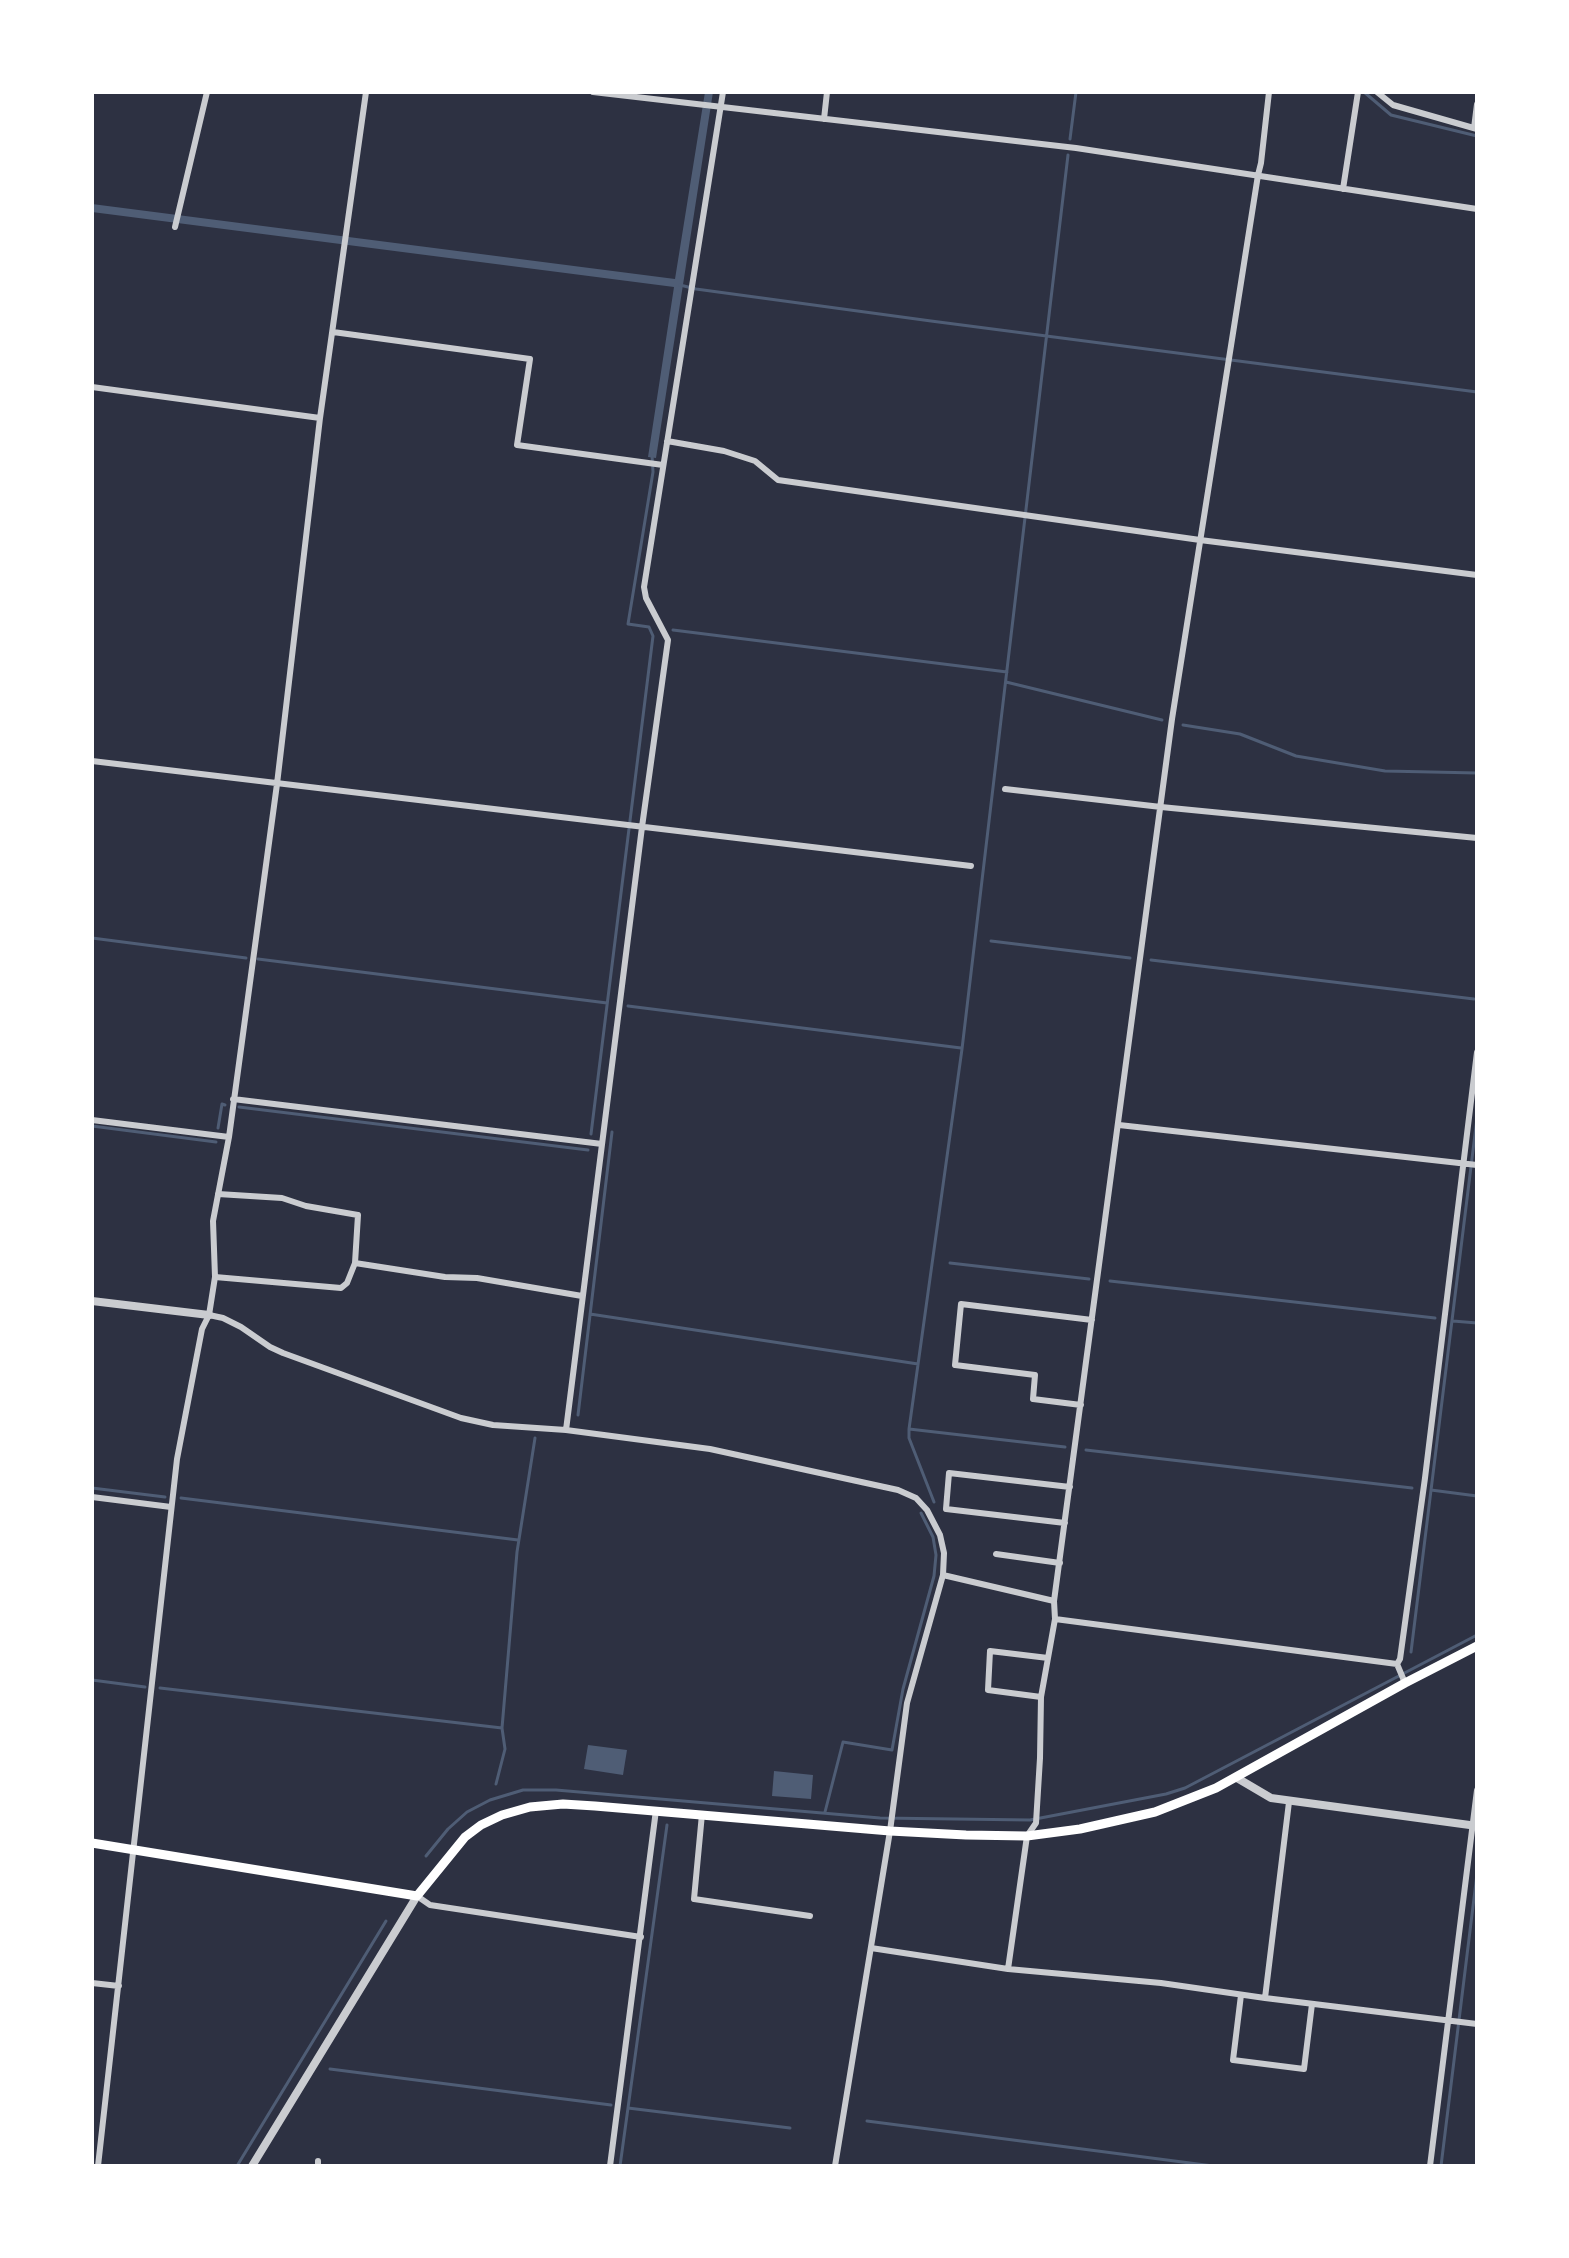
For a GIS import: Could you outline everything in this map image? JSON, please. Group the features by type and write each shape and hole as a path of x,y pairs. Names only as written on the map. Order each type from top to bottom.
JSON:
{"main road":[{"path":"92,1843 417,1896 465,1837 502,1815 530,1807 563,1804 891,1826 966,1835 1027,1836 1080,1829 1155,1812 1237,1778 1477,1646"}],"street":[{"path":"175,227 207,92"},
{"path":"98,2166 171,1507 202,1329 209,1315 215,1277 213,1221 229,1137 277,784 320,418 366,92"},
{"path":"593,92 1076,148 1477,209"},
{"path":"566,1430 668,640 646,598 644,587 691,294 717,106 723,92"},
{"path":"824,119 827,92"},
{"path":"1008,1969 1027,1836 1036,1823 1041,1697 1055,1619 1054,1601 1174,704 1261,163 1269,92"},
{"path":"1377,92 1393,105 1476,128 1477,104"},
{"path":"1343,189 1358,93"},
{"path":"333,332 530,359 517,445 663,465"},
{"path":"92,387 320,418"},
{"path":"667,441 724,451 755,461 778,480 1200,540 1477,575"},
{"path":"92,761 971,866"},
{"path":"1005,789 1477,838"},
{"path":"1405,1683 1397,1664 1425,1478 1477,1052"},
{"path":"233,1099 602,1144"},
{"path":"92,1120 229,1137"},
{"path":"1119,1125 1477,1165"},
{"path":"215,1277 341,1288 347,1283 355,1263 358,1215 306,1206 282,1198 218,1194"},
{"path":"355,1263 445,1277 477,1278 582,1296"},
{"path":"92,1301 223,1318 283,1353 452,1415 493,1425 566,1430 710,1449 907,1493 923,1504 933,1518 944,1553 943,1575 907,1703 891,1826 835,2166"},
{"path":"1081,1405 1033,1399 1035,1375 955,1365 961,1304 1092,1320"},
{"path":"1065,1523 946,1509 949,1473 1070,1487"},
{"path":"92,1497 171,1507"},
{"path":"996,1554 1060,1563"},
{"path":"943,1575 1054,1601"},
{"path":"1055,1619 1397,1664"},
{"path":"1041,1697 988,1690 990,1651 1048,1658"},
{"path":"1237,1778 1271,1798 1289,1802 1475,1826"},
{"path":"1430,2166 1475,1826 1477,1790"},
{"path":"1265,1998 1289,1802"},
{"path":"610,2166 656,1810"},
{"path":"702,1814 694,1899 810,1916"},
{"path":"252,2166 417,1896 430,1905 641,1937"},
{"path":"871,1948 1008,1969 1161,1983 1477,2024"},
{"path":"92,1983 119,1986"},
{"path":"1241,1995 1233,2060 1304,2069 1312,2004"},
{"path":"92,2104 104,2104"}],"water":[{"path":"705,92 713,92 656,458 648,457 674,287 92,212 92,204 675,279"},
{"path":"588,1745 627,1750 623,1775 584,1769"},
{"path":"774,1771 813,1775 811,1799 772,1796"}],"waterway":[{"path":"1070,139 1076,92"},
{"path":"1364,92 1391,115 1477,136"},
{"path":"934,1502 909,1438 909,1429 962,1049 1068,155"},
{"path":"680,285 1477,392"},
{"path":"591,1134 653,636 649,627 628,624 653,472 652,455"},
{"path":"673,630 1007,672"},
{"path":"1006,682 1162,720"},
{"path":"1183,725 1240,734 1296,756 1385,771 1477,773"},
{"path":"92,938 246,958"},
{"path":"991,941 1130,958"},
{"path":"258,959 607,1003"},
{"path":"1151,960 1474,999"},
{"path":"628,1006 961,1048"},
{"path":"218,1128 222,1104 225,1105"},
{"path":"239,1107 588,1150"},
{"path":"1411,1652 1477,1118"},
{"path":"92,1126 216,1142"},
{"path":"578,1415 612,1132"},
{"path":"950,1263 1089,1279"},
{"path":"1110,1281 1435,1318"},
{"path":"590,1314 918,1364"},
{"path":"1453,1321 1477,1323"},
{"path":"909,1429 1065,1447"},
{"path":"496,1784 505,1749 502,1728 517,1552 535,1438"},
{"path":"1086,1450 1412,1488"},
{"path":"92,1488 165,1497"},
{"path":"1431,1490 1477,1496"},
{"path":"181,1498 518,1540"},
{"path":"825,1812 843,1742 892,1750 903,1689 934,1576 936,1555 933,1537 921,1513"},
{"path":"426,1856 467,1812 490,1800 523,1790 556,1790 880,1818 1030,1820 1166,1794 1185,1788 1477,1635"},
{"path":"92,1680 145,1687"},
{"path":"160,1688 502,1728"},
{"path":"620,2166 667,1825"},
{"path":"1441,2166 1477,1874"},
{"path":"237,2166 386,1921"},
{"path":"330,2069 611,2105"},
{"path":"628,2108 790,2128"},
{"path":"867,2121 1213,2166"}]}
